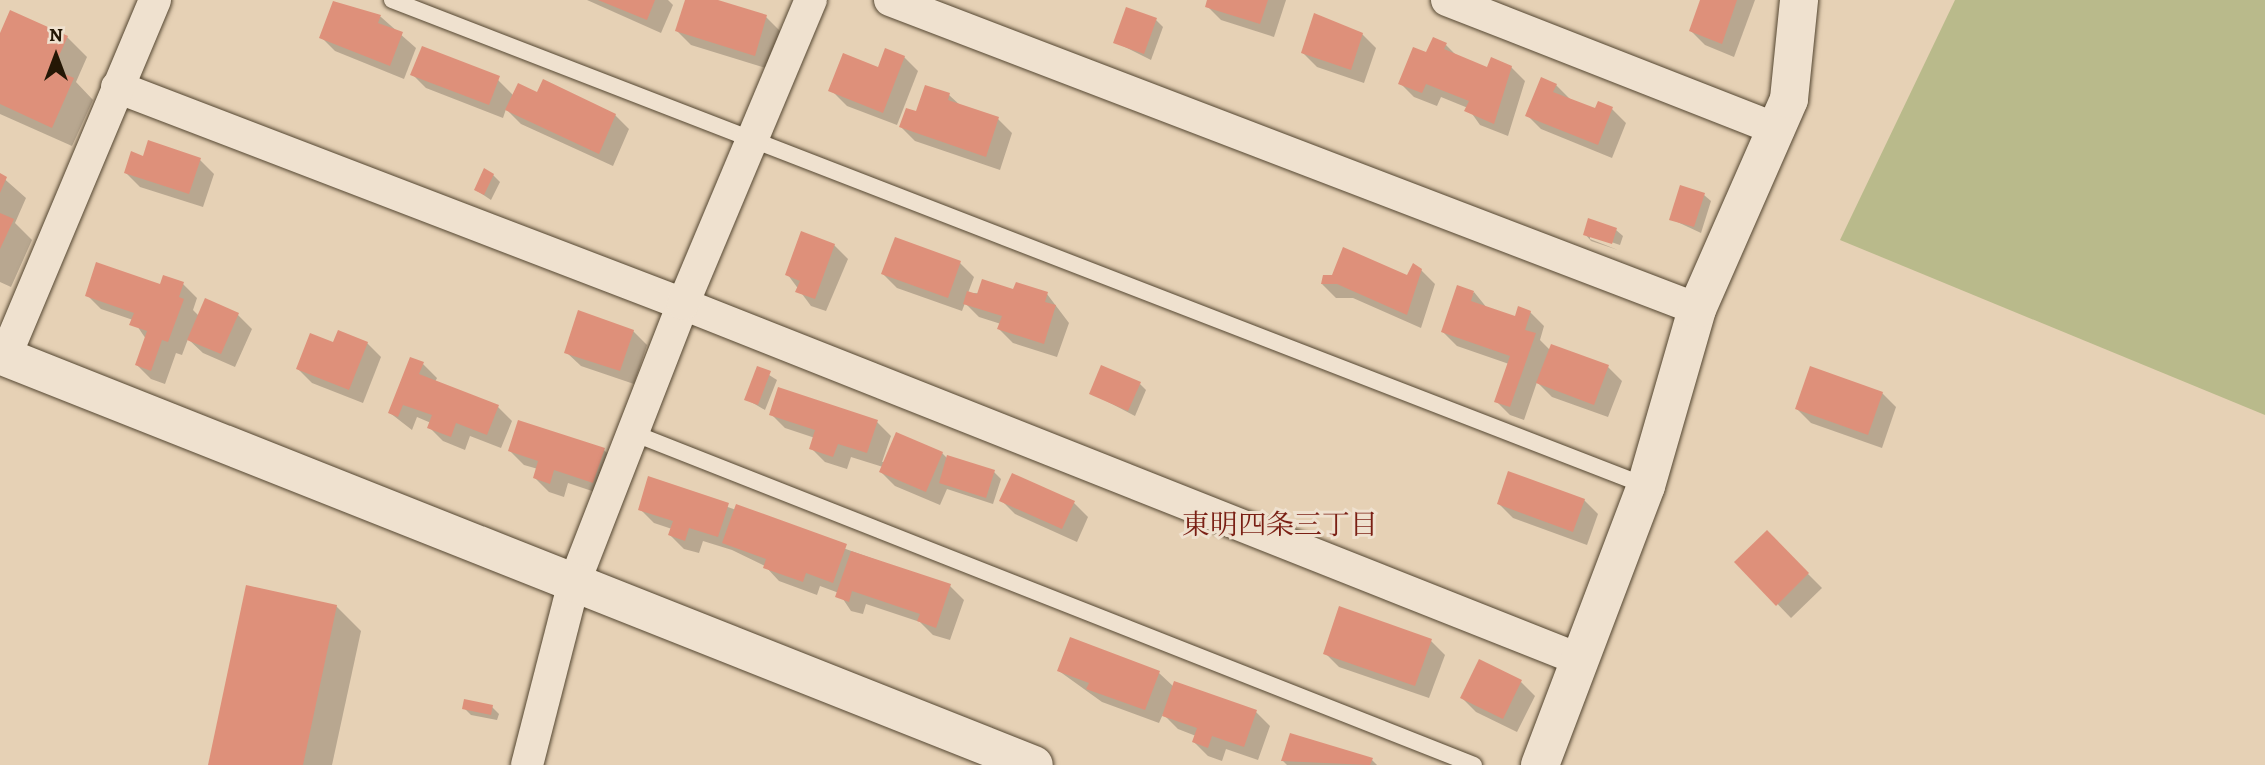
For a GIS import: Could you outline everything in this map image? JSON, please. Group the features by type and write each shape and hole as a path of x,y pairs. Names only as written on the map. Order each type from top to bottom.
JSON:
{"street":[{"path":"155,0 3,356 573,586 1034,765"},
{"path":"527,765 573,586 683,304 811,0"},
{"path":"890,0 1697,309"},
{"path":"1447,0 1778,130"},
{"path":"1540,765 1647,485 1697,309 1778,130 1793,77 1800,0"},
{"path":"117,87 683,304 1581,660"}],"lane":[{"path":"392,0 1647,485"},
{"path":"633,433 1474,765"}],"green space":[{"path":"1955,0 2265,0 2265,415 1840,240"}],"building":[{"path":"598,0 655,0 647,20"},
{"path":"685,0 718,0 767,15 755,56 675,31"},
{"path":"1207,0 1268,0 1260,24 1205,7"},
{"path":"1700,0 1737,0 1722,44 1689,31"},
{"path":"333,1 381,15 378,23 403,32 390,66 319,38"},
{"path":"1126,7 1157,18 1144,54 1113,43"},
{"path":"10,10 68,36 53,69 74,78 52,128 0,104 0,33"},
{"path":"1314,13 1363,33 1351,70 1301,53"},
{"path":"1433,37 1447,43 1444,49 1487,67 1491,57 1512,66 1494,124 1464,111 1469,101 1426,84 1422,93 1398,84 1413,47 1426,52"},
{"path":"422,46 500,76 489,105 410,75"},
{"path":"885,48 905,56 883,113 828,91 843,53 878,67"},
{"path":"1541,77 1557,84 1553,92 1595,108 1598,101 1613,107 1598,145 1525,116"},
{"path":"543,79 616,114 599,154 505,110 518,83 537,92"},
{"path":"925,85 950,93 948,100 999,117 986,157 899,127 906,108 916,111"},
{"path":"148,140 201,158 189,194 124,173 131,151 143,156"},
{"path":"484,168 494,174 484,195 474,190"},
{"path":"0,173 7,177 0,193"},
{"path":"1680,185 1705,193 1694,227 1669,220"},
{"path":"0,213 14,219 0,249"},
{"path":"1588,218 1617,228 1612,244 1583,235"},
{"path":"801,231 835,244 815,299 795,292 800,281 785,275"},
{"path":"895,237 961,261 948,298 881,274"},
{"path":"1343,247 1407,275 1413,263 1422,269 1407,315 1337,284 1321,284 1323,275 1332,275"},
{"path":"96,262 160,284 163,275 184,282 179,297 184,299 168,342 162,340 151,371 135,365 147,331 129,325 134,313 85,296"},
{"path":"982,279 1013,289 1016,282 1048,292 1045,302 1056,305 1044,344 997,329 1002,316 963,304 967,291 977,294"},
{"path":"1457,285 1474,291 1471,301 1515,316 1518,306 1531,311 1525,330 1536,333 1510,407 1494,402 1510,356 1441,332"},
{"path":"205,298 239,313 221,354 187,340"},
{"path":"578,310 634,330 620,371 564,353"},
{"path":"338,330 368,342 349,390 296,369 310,333 333,342"},
{"path":"1551,344 1609,365 1594,405 1536,383"},
{"path":"410,357 424,362 419,374 499,405 487,435 456,423 451,437 427,428 432,415 403,405 398,417 388,413"},
{"path":"1101,365 1141,382 1128,411 1089,394"},
{"path":"757,366 771,371 758,405 744,400"},
{"path":"1810,366 1883,392 1868,435 1795,409"},
{"path":"778,387 878,420 867,453 838,444 833,457 809,449 815,430 769,415"},
{"path":"518,420 605,448 593,483 554,470 550,484 533,478 538,461 508,451"},
{"path":"896,432 943,452 926,492 879,472"},
{"path":"947,455 995,470 986,498 939,483"},
{"path":"1508,471 1585,499 1573,532 1497,504"},
{"path":"1012,473 1075,501 1062,529 999,501"},
{"path":"648,476 729,503 718,537 689,528 685,541 668,535 673,521 638,510"},
{"path":"736,504 847,544 833,583 806,573 803,582 763,568 766,559 722,543"},
{"path":"1767,530 1809,573 1776,606 1734,562"},
{"path":"851,551 951,584 936,628 917,621 920,614 852,591 849,602 835,597"},
{"path":"246,585 337,605 303,765 208,765"},
{"path":"1339,606 1432,639 1415,686 1323,654"},
{"path":"1070,637 1160,671 1145,710 1086,689 1089,683 1057,671"},
{"path":"1479,659 1522,680 1503,719 1460,698"},
{"path":"1174,681 1257,710 1244,747 1212,736 1208,748 1192,742 1197,728 1162,716"},
{"path":"464,699 493,705 491,715 462,709"},
{"path":"1290,733 1373,758 1370,765 1281,761"}],"district":[{"name":"東明四条三丁目","path":"1280,525"}]}
